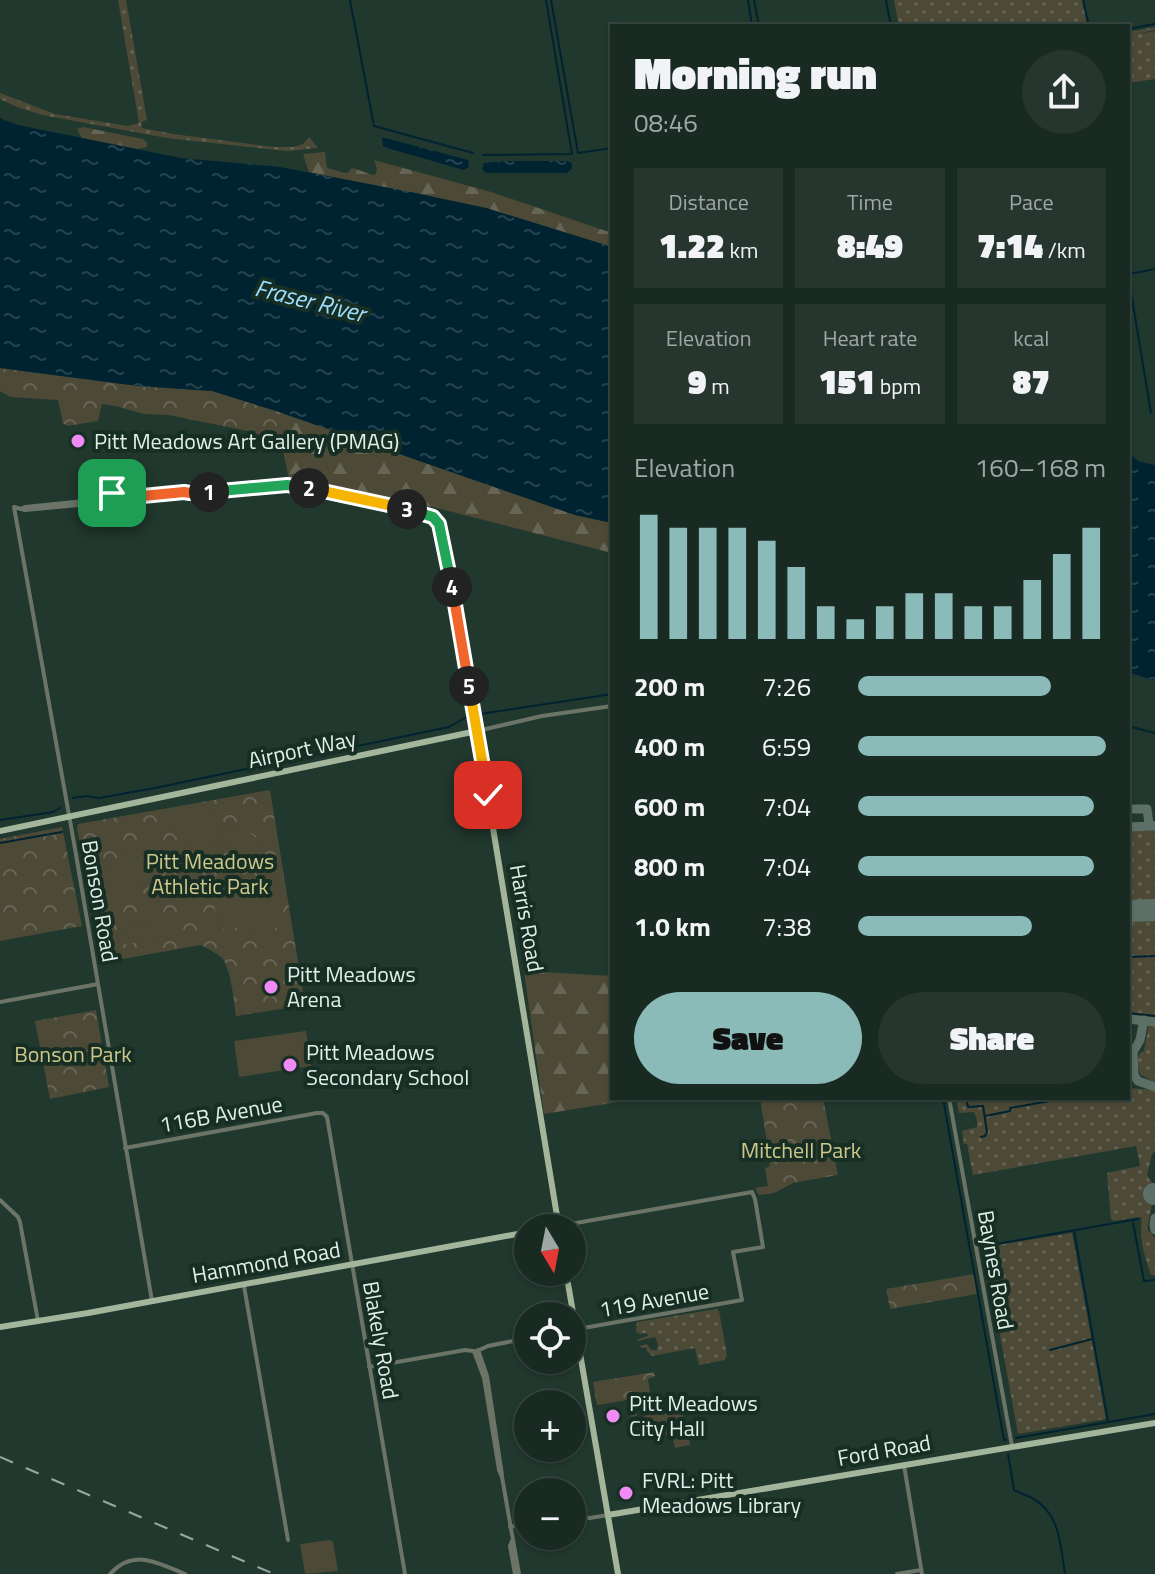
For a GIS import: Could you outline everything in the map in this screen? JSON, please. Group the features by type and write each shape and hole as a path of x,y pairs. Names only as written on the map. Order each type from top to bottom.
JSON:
{"main road":[{"name":"Airport Way","path":"0,831 477,731"},
{"name":"Harris Road","path":"477,731 557,1214"},
{"name":"Hammond Road","path":"0,1329 514,1235"},
{"path":"583,1374 620,1574"},
{"name":"Ford Road","path":"610,1515 1155,1423"}],"street":[{"name":"Harris Road","path":"118,501 184,492 298,485 433,517 442,534 477,731"},
{"path":"104,491 112,493 118,501 113,510 105,512 79,505 21,509 84,501 95,492 104,491"},
{"path":"89,499 89,506"},
{"name":"Bonson Road","path":"21,509 14,507 152,1301"},
{"name":"Airport Way","path":"477,731 542,716 610,706"},
{"path":"0,1002 98,984"},
{"name":"Baynes Road","path":"949,1100 1012,1448"},
{"name":"116B Avenue","path":"125,1148 323,1113"},
{"name":"Blakely Road","path":"323,1113 327,1119 405,1574"},
{"name":"119 Avenue","path":"586,1222 752,1192 763,1247 733,1252 742,1300 586,1328"},
{"path":"0,1200 20,1222 38,1321"},
{"path":"244,1284 288,1540"},
{"path":"369,1367 514,1341"},
{"path":"476,1349 487,1376 517,1574"},
{"path":"897,1574 922,1572 904,1465"},
{"name":"Ford Road","path":"586,1518 610,1515"},
{"path":"510,1527 514,1526"},
{"path":"110,1574 123,1563 145,1559 185,1574"}],"green space":[{"path":"118,0 126,0 147,120 141,122 142,128 274,147 294,147 303,144 309,137 318,148 287,151 167,138 42,115 0,99 0,93 55,114 127,126 139,123"},
{"path":"894,0 1082,0 1087,24 899,24"},
{"path":"1155,27 1155,30 1130,35 1130,32"},
{"path":"1155,31 1155,79 1130,83 1130,35"},
{"path":"83,127 143,139 147,147 136,149 82,138 77,129"},
{"path":"325,152 327,168 345,173 351,168 375,175 374,160 491,192 610,232 610,246 486,208 309,172 303,154"},
{"path":"0,368 138,386 212,391 276,411 282,442 243,430 102,404 98,421 67,426 63,423 58,400 10,397 0,391"},
{"path":"212,391 575,515 610,523 610,552 441,509 308,480 289,480 279,430"},
{"name":"Pitt Meadows Athletic Park","path":"270,790 305,1005 236,1016 226,964 221,957 201,945 100,963 78,824"},
{"path":"209,802 214,805 221,845 190,846 177,839 165,811"},
{"path":"62,827 82,926 0,941 0,839"},
{"path":"238,829 259,840 268,864 230,868 222,832"},
{"path":"1155,830 1155,902 1130,904 1130,831"},
{"path":"129,854 138,860 143,889 140,893 103,900 102,876 107,864"},
{"path":"254,872 256,882 273,880 278,886 285,923 283,927 239,934 238,927 225,930 219,924 209,888 211,884"},
{"path":"1155,917 1155,1020 1130,1017 1130,919"},
{"path":"164,919 167,938 119,945 116,932 133,929 132,925"},
{"path":"524,971 610,976 610,1100 631,1100 544,1114"},
{"name":"Bonson Park","path":"96,1010 109,1087 50,1099 35,1021"},
{"path":"1149,1023 1155,1024 1155,1083 1140,1074 1137,1061 1144,1051"},
{"path":"306,1031 311,1066 239,1077 234,1041"},
{"path":"1130,1088 1155,1090 1155,1151 1147,1175 1155,1188 1152,1189 1147,1229 1155,1238 1155,1276 1151,1275 1143,1247 1142,1218 1111,1219 1107,1173 1140,1166 1136,1146 973,1175 962,1131 977,1127 977,1120 974,1112 959,1113 956,1100 1130,1100"},
{"name":"Mitchell Park","path":"760,1100 823,1100 838,1175 793,1183 774,1193 759,1195 755,1188 768,1186 765,1168 769,1167"},
{"path":"1072,1233 1106,1419 1018,1434 984,1247"},
{"path":"974,1274 977,1294 890,1309 886,1289"},
{"path":"717,1309 727,1355 725,1360 699,1365 695,1348 652,1356 646,1347 640,1346 647,1344 651,1350 657,1350 658,1344 655,1337 638,1341 648,1336 647,1333 636,1332 637,1322"},
{"path":"654,1372 655,1376 648,1379 650,1392 636,1411 637,1416 631,1417 627,1400 597,1405 593,1382"},
{"path":"682,1404 684,1428 680,1432 688,1432 690,1445 675,1448 672,1434 665,1435 663,1431 655,1433 654,1429 645,1431 643,1416 655,1414 659,1408"},
{"path":"333,1542 338,1571 305,1574 300,1544"}],"water":[{"name":"Fraser River","path":"0,118 18,125 181,158 280,167 486,208 610,246 610,523 575,515 212,391 138,386 0,368"},
{"path":"382,137 468,160 469,167 464,170 387,148 383,146"},
{"path":"567,161 572,163 572,169 567,173 486,173 482,169 484,163"},
{"path":"1130,454 1138,461 1155,465 1155,681 1130,673"}],"waterway":[{"path":"350,0 374,126 473,153"},
{"path":"483,155 572,154 546,0"},
{"path":"551,0 578,153 610,148"},
{"path":"748,0 752,24"},
{"path":"754,0 759,24"},
{"path":"886,0 891,24"},
{"path":"1083,0 1089,24"},
{"path":"1130,29 1155,24"},
{"path":"1130,274 1155,269"},
{"path":"1130,286 1151,413"},
{"path":"480,714 610,694"},
{"path":"73,798 99,798 155,788 449,727 468,716"},
{"path":"1130,727 1155,733"},
{"path":"0,820 53,812 60,808"},
{"path":"0,843 62,832"},
{"path":"1130,957 1155,956"},
{"path":"1130,1013 1155,1016"},
{"path":"1130,1029 1132,1022"},
{"path":"943,1100 1006,1440"},
{"path":"966,1100 968,1107 983,1106 987,1132 981,1137"},
{"path":"1010,1108 1055,1100"},
{"path":"985,1116 1010,1111 1011,1108"},
{"path":"985,1246 1138,1219"},
{"path":"1133,1223 1144,1281 1155,1280"},
{"path":"1074,1231 1108,1422"},
{"path":"1050,1350 1092,1339"},
{"path":"1016,1438 1155,1414"},
{"path":"1008,1454 1014,1490 1042,1505 1054,1521 1065,1574"}],"taxiway":[{"path":"1130,809 1147,809 1149,824 1154,826"},
{"path":"1130,827 1153,826"},
{"path":"1130,1019 1155,1022"},
{"path":"1144,1020 1140,1040 1133,1052 1134,1075 1138,1081 1155,1087"},
{"path":"1155,1218 1155,1230"}],"runway":[{"path":"1130,911 1155,910"}],"railway":[{"path":"0,1457 274,1574"}],"place":[{"name":"Pitt Meadows Art Gallery (PMAG)","path":"78,441"},
{"name":"Pitt Meadows Arena","path":"271,987"},
{"name":"Pitt Meadows Secondary School","path":"290,1065"},
{"name":"Pitt Meadows City Hall","path":"613,1416"},
{"name":"FVRL: Pitt Meadows Library","path":"626,1493"}],"route":[{"path":"112,493 122,498 292,485 433,517 442,534 488,795"}]}
